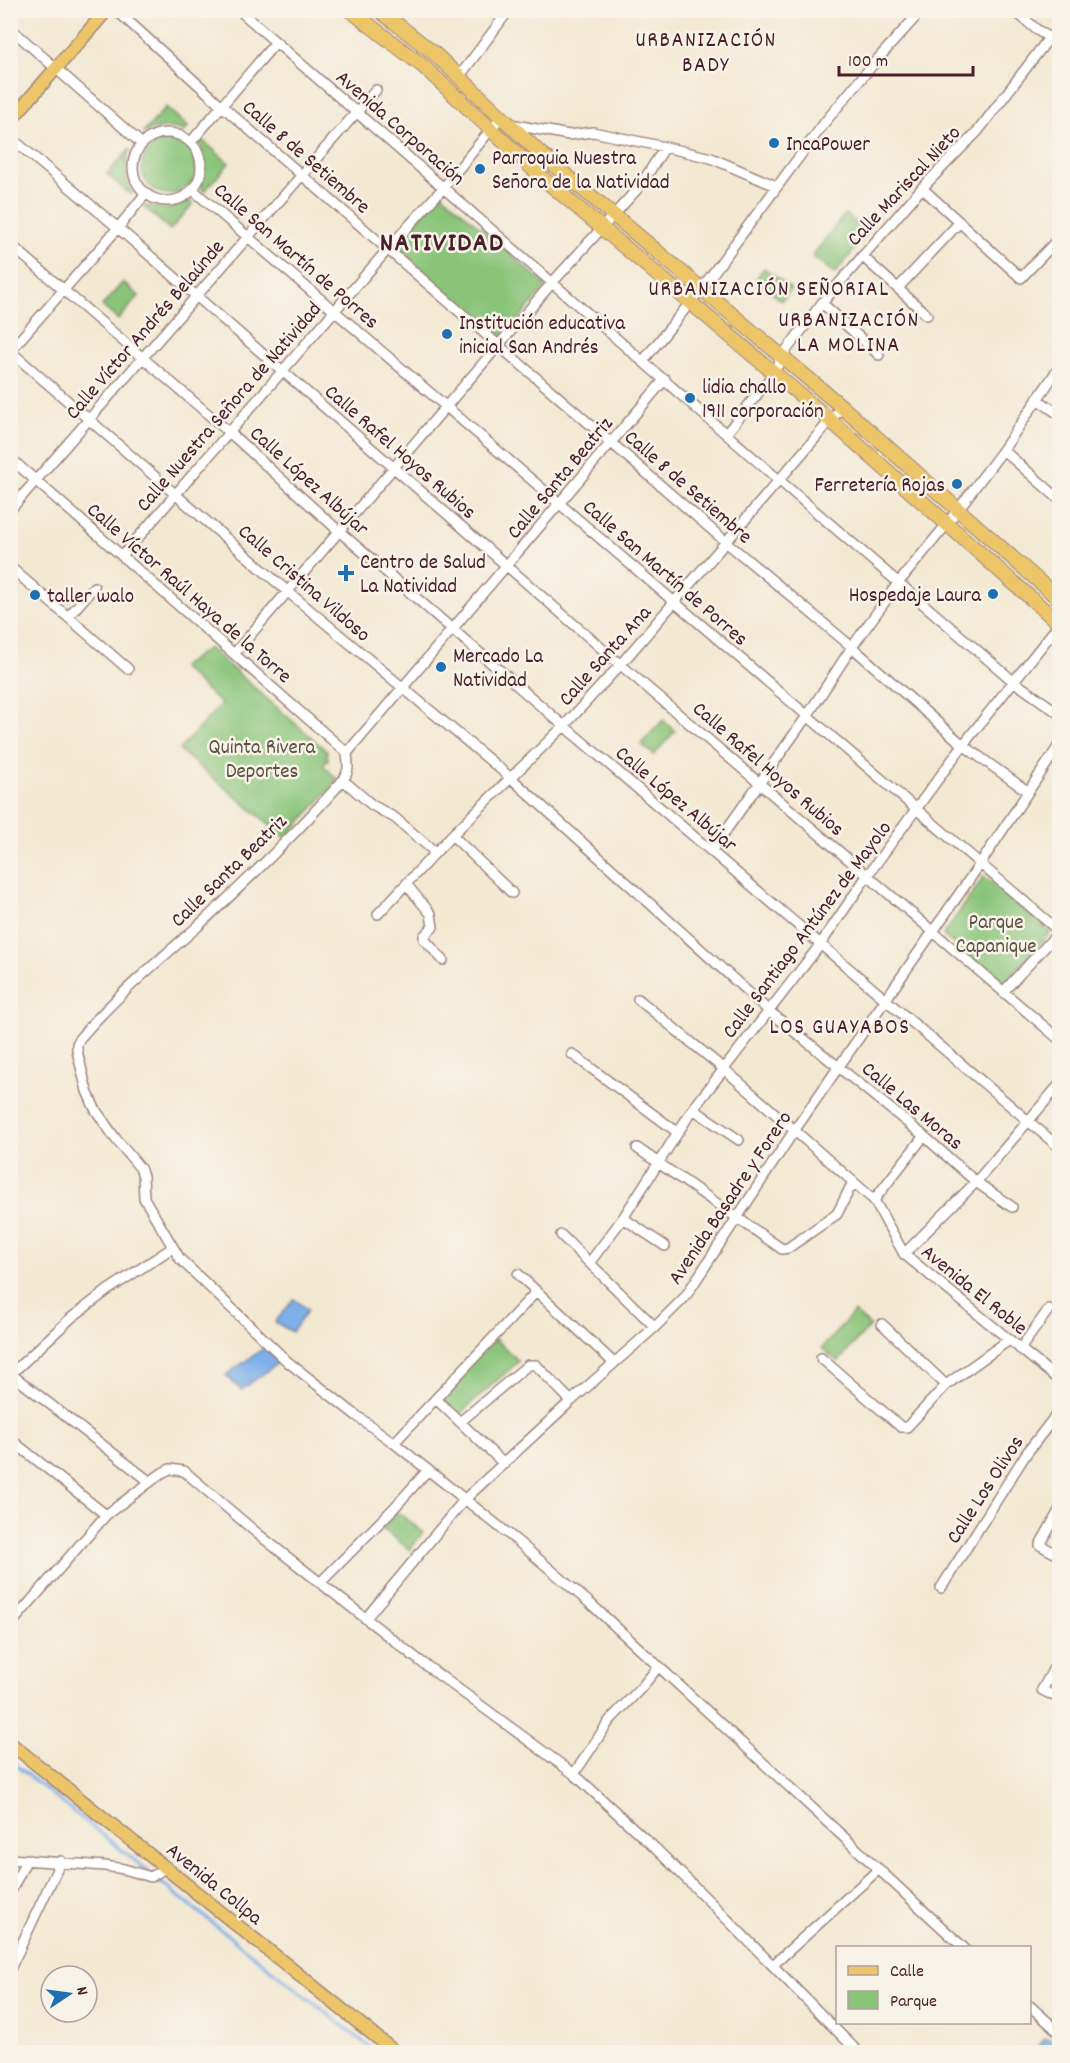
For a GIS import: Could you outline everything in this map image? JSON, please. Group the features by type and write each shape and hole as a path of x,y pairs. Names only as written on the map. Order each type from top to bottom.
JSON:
{"highway":[{"path":"379,10 420,42 504,121 614,216 842,407 1059,600"},
{"path":"351,11 424,67 545,180 830,420 1059,624"}],"main road":[{"path":"10,121 106,10"},
{"name":"Avenida Collpa","path":"10,1743 395,2052"}],"street":[{"name":"Calle 8 de Setiembre","path":"116,10 302,176 726,542 852,647 963,745 1027,792"},
{"name":"Avenida Corporación","path":"239,10 780,481 1013,681 1059,714"},
{"path":"459,77 509,10"},
{"path":"643,361 692,302 776,186 874,62 922,10"},
{"path":"1014,10 1059,45"},
{"path":"10,28 142,144"},
{"name":"Calle Mariscal Nieto","path":"726,434 774,373 782,356 822,303 922,188 978,131 1049,38"},
{"path":"191,142 276,42"},
{"name":"Calle Víctor Andrés Belaúnde","path":"10,510 376,90"},
{"path":"504,121 569,135 593,132 665,147 711,158 776,186"},
{"name":"Calle Nuestra Señora de Natividad","path":"123,555 491,130 504,121"},
{"path":"166,132 180,135 191,142 199,154 201,167 199,179 193,190 171,201 158,200 146,194 137,183 133,170 135,156 142,144 153,136 166,132"},
{"name":"Calle Rafel Hoyos Rubios","path":"10,137 1059,1040"},
{"path":"234,654 551,284 640,186 665,147"},
{"path":"922,188 1021,278 1059,237"},
{"name":"Calle San Martín de Porres","path":"193,190 1059,932"},
{"path":"10,351 146,194"},
{"path":"898,288 959,223"},
{"name":"Calle López Albújar","path":"10,244 229,432 340,532 564,726 1059,1148"},
{"path":"862,256 927,315"},
{"path":"822,303 879,355"},
{"name":"Calle Cristina Vildoso","path":"10,351 286,591 511,778 710,959"},
{"path":"712,850 807,716 852,647 899,582 947,524 1003,450 1059,366"},
{"name":"Calle Santa Beatriz","path":"347,753 664,379"},
{"path":"1037,399 1059,415"},
{"name":"Calle Santa Ana","path":"378,914 435,852 564,726 621,664 842,407"},
{"path":"1003,450 1059,500"},
{"name":"Calle Víctor Raúl Haya de la Torre","path":"10,458 347,753"},
{"path":"10,567 128,669"},
{"path":"68,617 94,587"},
{"name":"Calle Santiago Antúnez de Mayolo","path":"590,1262 623,1218 693,1109 820,945 867,876 963,745 1059,624"},
{"name":"Avenida Basadre y Forero","path":"366,1618 464,1500 685,1297 794,1131 980,864 1059,744"},
{"path":"347,753 349,768 343,780 372,805 395,818 435,852"},
{"name":"Calle Santa Beatriz","path":"172,1248 144,1198 143,1176 140,1168 101,1120 90,1100 77,1044 129,986 243,884 343,780"},
{"path":"452,835 512,893"},
{"path":"406,884 431,914 433,927 424,939 443,960"},
{"path":"1003,992 1059,932"},
{"name":"Calle Las Moras","path":"710,959 769,1011 924,1136 976,1182 1012,1207"},
{"name":"Avenida El Roble","path":"638,999 724,1069 874,1200 904,1254 1059,1382"},
{"path":"573,1054 677,1132"},
{"path":"904,1254 976,1182 1059,1084"},
{"path":"693,1109 739,1140"},
{"path":"874,1200 924,1136"},
{"path":"637,1148 779,1248 788,1248 837,1214 853,1182"},
{"path":"623,1218 665,1246"},
{"path":"561,1235 655,1327"},
{"path":"150,1481 11,1374 45,1341 87,1306 172,1248 180,1259 288,1362 428,1470 584,1598 963,1946"},
{"path":"518,1274 614,1363"},
{"path":"394,1443 536,1292"},
{"path":"1020,1349 1049,1309"},
{"path":"882,1324 946,1385"},
{"path":"821,1358 901,1427 907,1427 946,1385 1009,1340"},
{"path":"460,1422 528,1365 536,1365 571,1401"},
{"path":"436,1400 504,1464"},
{"name":"Calle Los Olivos","path":"941,1588 1026,1454 1059,1410"},
{"path":"10,1439 106,1515"},
{"path":"10,1624 106,1515 150,1481 170,1469 184,1471 258,1534 420,1661 574,1774 655,1848 774,1965 858,2052"},
{"path":"320,1583 428,1470"},
{"path":"1059,1509 1040,1545 1059,1556"},
{"path":"1059,1657 1042,1690 1059,1700"},
{"path":"574,1774 610,1720 659,1666"},
{"path":"10,1859 62,1861 124,1869 151,1877 165,1868"},
{"path":"10,1893 27,1859"},
{"path":"10,1968 62,1861"},
{"path":"774,1965 879,1869"},
{"path":"1031,2008 1059,2033"}],"green space":[{"path":"166,107 188,127 185,132 174,128 164,128 143,133"},
{"path":"200,138 229,163 204,192 201,187 206,162 199,143"},
{"path":"164,140 174,140 184,144 192,152 196,167 192,182 184,190 174,194 164,194 154,190 146,182 142,172 142,162 146,152 154,144"},
{"path":"130,149 126,172 132,194 107,174"},
{"path":"441,193 547,286 500,340 394,244"},
{"path":"190,201 193,204 170,230 142,205 169,209"},
{"path":"845,214 868,232 835,274 812,256"},
{"path":"764,268 791,289 782,301 755,280"},
{"path":"123,282 139,296 118,320 102,306"},
{"name":"Quinta Rivera Deportes","path":"209,648 327,751 328,760 323,765 338,780 286,838 179,750 221,704 181,667"},
{"path":"663,720 675,731 654,755 641,744"},
{"name":"Parque Capanique","path":"984,876 1051,932 1002,985 943,935"},
{"path":"854,1312 870,1326 838,1362 822,1348"},
{"path":"495,1339 519,1361 456,1417 439,1398"},
{"path":"397,1512 423,1532 410,1550 381,1528"}],"water":[{"path":"294,1299 308,1310 292,1332 275,1322"},
{"path":"264,1348 279,1362 241,1390 226,1375"},
{"path":"1045,2038 1049,2038 1059,2047 1059,2052 1033,2052"}],"waterway":[{"path":"10,1761 148,1871"},
{"path":"159,1881 371,2048"}],"place":[{"name":"IncaPower","path":"774,143"},
{"name":"Parroquia Nuestra Señora de la Natividad","path":"480,169"},
{"name":"Institución educativa inicial San Andrés","path":"447,334"},
{"name":"lidia challo 1911 corporación","path":"690,398"},
{"name":"Ferretería Rojas","path":"957,484"},
{"name":"Centro de Salud La Natividad","path":"346,573"},
{"name":"Hospedaje Laura","path":"993,594"},
{"name":"taller walo","path":"35,595"},
{"name":"Mercado La Natividad","path":"441,667"}],"district":[{"name":"URBANIZACIÓN BADY","path":"706,50"},
{"name":"NATIVIDAD","path":"442,241"},
{"name":"URBANIZACIÓN SEÑORIAL","path":"769,287"},
{"name":"URBANIZACIÓN LA MOLINA","path":"849,330"},
{"name":"LOS GUAYABOS","path":"840,1025"}]}
